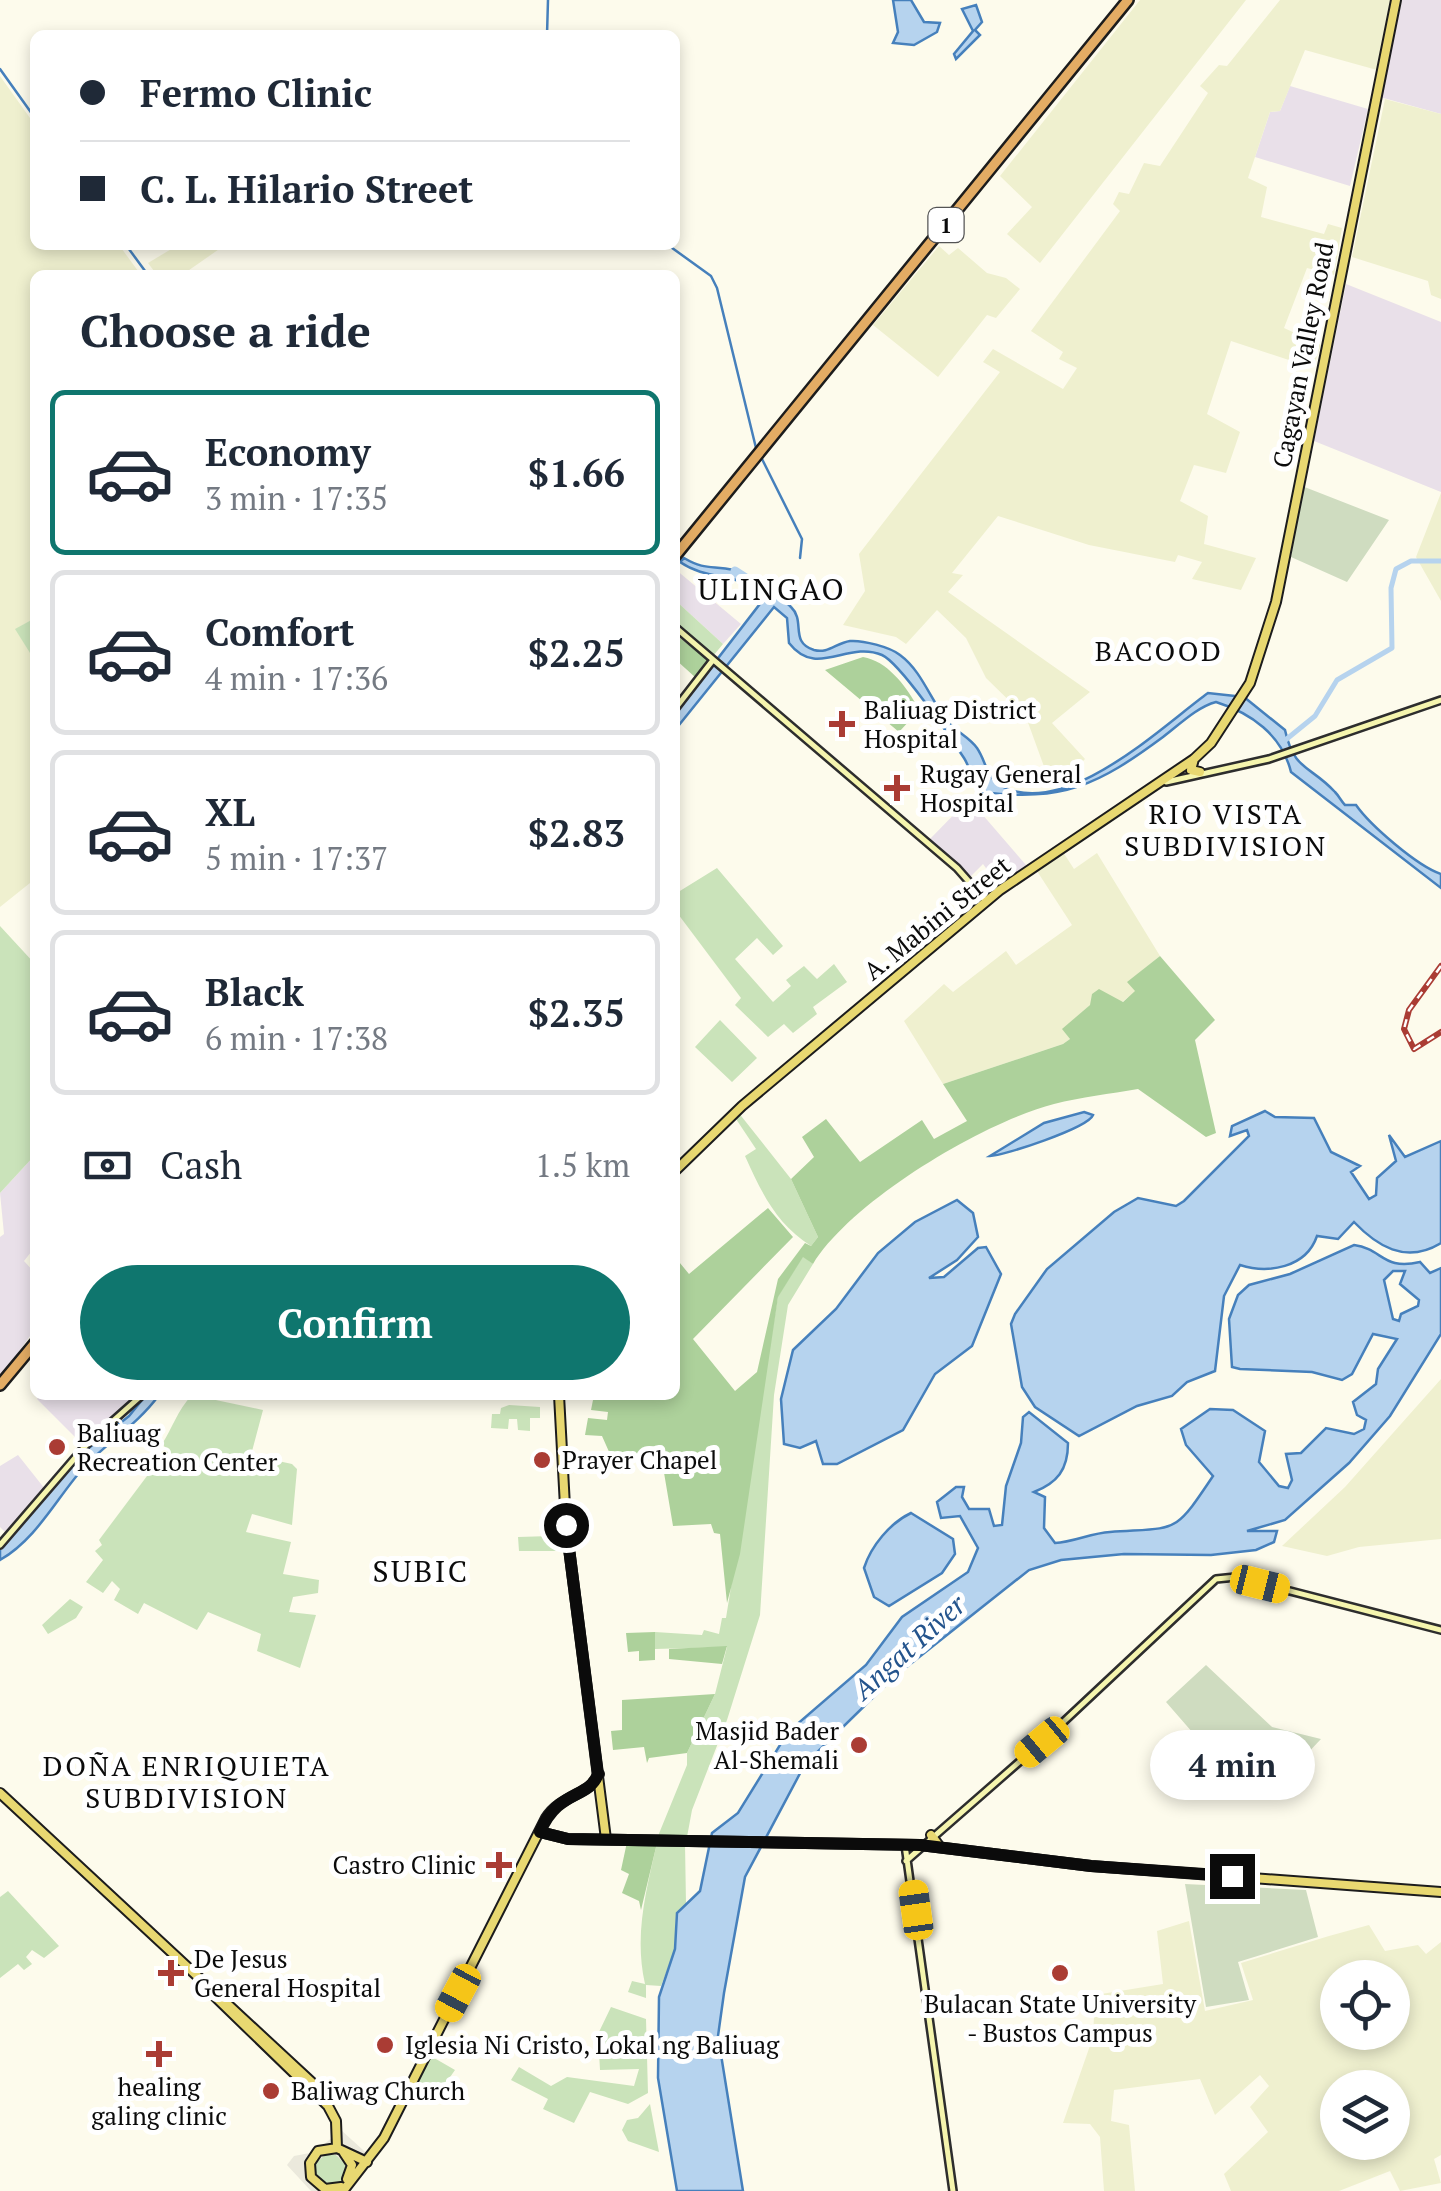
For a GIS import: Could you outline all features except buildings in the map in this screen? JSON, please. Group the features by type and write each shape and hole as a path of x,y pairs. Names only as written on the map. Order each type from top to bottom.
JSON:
{"highway":[{"name":"1","path":"680,549 1128,0"},
{"path":"0,1385 30,1350"}],"main road":[{"name":"Cagayan Valley Road","path":"1233,712 1266,644 1276,602 1396,0"},
{"name":"A. Mabini Street","path":"680,1166 742,1106 986,901 1035,864 1166,782 1194,759 1233,712"},
{"path":"1194,759 1191,768 1200,772"},
{"path":"559,1400 566,1525 606,1840"},
{"path":"367,2162 341,2150 322,2150 312,2159 311,2177 320,2189 340,2190 367,2162 396,2116 540,1832 560,1800 590,1788 598,1774"},
{"path":"0,1793 326,2104 336,2121 341,2150 352,2170 340,2190"},
{"path":"540,1832 568,1839 915,1842 1091,1866 1441,1892"},
{"path":"915,1842 940,1848"}],"street":[{"path":"680,631 957,868 986,901"},
{"path":"680,703 714,660"},
{"path":"1166,782 1271,758 1441,700"},
{"path":"0,1545 87,1444 136,1400"},
{"path":"953,2191 908,1863 915,1842 1042,1742 1216,1579 1236,1577 1441,1630"},
{"path":"908,1863 915,1842"}],"shaded area":[{"path":"1402,0 1441,0 1441,114 1380,97"},
{"path":"1290,86 1368,109 1350,186 1255,157 1270,112 1280,111"},
{"path":"1346,284 1441,322 1441,492 1314,441"},
{"path":"680,573 741,624 723,644 680,605"},
{"path":"969,799 1026,865 999,886 983,864 970,877 930,839"},
{"path":"30,1160 30,1253 24,1261 30,1268 30,1336 0,1378 0,1237 4,1234 0,1193"},
{"path":"38,1400 133,1400 83,1445"},
{"path":"18,1455 45,1489 8,1535 0,1527 0,1466"},
{"path":"341,2130 374,2160 349,2191 311,2191 287,2165 294,2156 315,2152","holes":["325,2155 336,2155 345,2164 345,2176 336,2186 323,2185 314,2175 315,2164"]}],"green space":[{"path":"1140,0 1246,0 1040,263 1007,234 1032,207 1000,176"},
{"path":"1280,0 1392,0 1377,70 1305,50 1280,111 1270,112 1248,178 1267,187 1261,217 1324,234 1328,224 1342,228 1334,275 1307,268 1284,328 1321,345 1313,368 1231,341 1207,414 1240,432 1226,473 1194,465 1180,501 1208,516 1204,544 1256,558 1241,590 1192,579 1202,562 1178,555 1175,562 1089,545 998,516 952,573 963,575 948,592 1090,692 1052,723 1085,759 1073,771 1046,772 1026,717 986,678 966,638 937,610 906,644 896,637 843,625 865,591 859,554 1000,372 983,362 993,349 1063,389 1077,368 1059,359 1063,352 1031,331 1120,211 1113,204 1119,192 1129,194 1144,163 1160,166 1208,93 1200,86 1219,65 1227,66"},
{"path":"0,76 30,118 30,250 123,250 137,270 30,270 30,621 16,629 30,653 30,883 0,907"},
{"path":"1385,99 1441,114 1441,299 1431,295 1428,281 1352,257"},
{"path":"939,246 949,255 958,248 987,273 1006,278 1020,289 996,318 987,315 938,377 873,325"},
{"path":"170,250 218,250 189,270 153,270 148,263"},
{"path":"1302,486 1389,520 1347,582 1291,557"},
{"path":"1441,493 1441,601 1416,557"},
{"path":"680,605 723,644 713,656 680,628"},
{"path":"30,621 30,653 15,629"},
{"path":"680,638 709,661 696,678 680,664"},
{"path":"863,657 887,669 916,704 905,712 911,719 899,732 825,670"},
{"path":"1063,852 1074,869 1097,853 1160,956 1128,982 1136,991 1122,1002 1111,999 1090,1005 1063,1029 1070,1039 1063,1044 943,1084 904,1021 944,984 953,992 1006,951 1016,965 1072,925 1035,868"},
{"path":"717,868 783,946 773,955 757,938 735,959 773,1002 791,986 786,980 804,966 817,979 834,964 847,982 813,1007 817,1014 793,1033 784,1024 768,1037 735,1005 741,998 680,917 680,891"},
{"path":"0,926 30,959 30,1160 0,1193"},
{"path":"1160,956 1215,1020 1195,1040 1216,1133 1206,1137 1138,1089 1054,1104 992,1128 921,1167 857,1215 813,1264 803,1257 778,1297 740,1554 727,1603 720,1534 714,1533 711,1524 673,1526 660,1449 622,1464 622,1459 614,1463 602,1436 585,1435 588,1418 607,1420 608,1412 591,1410 593,1400 680,1400 680,1263 689,1274 768,1208 793,1237 693,1339 735,1391 757,1372 778,1279 805,1243 811,1246 818,1237 791,1179 814,1157 802,1137 826,1119 860,1162 922,1120 934,1139 967,1121 943,1084 1063,1044 1070,1039 1062,1029 1090,1005 1092,994 1099,989 1123,1002 1135,991 1127,982"},
{"path":"720,1020 757,1058 732,1082 695,1047"},
{"path":"738,1112 791,1179 818,1237 811,1246 789,1228 765,1196 745,1156 756,1149 734,1116"},
{"path":"803,1256 813,1264 788,1305 774,1395 760,1615 727,1720 692,1810 687,1837 658,1836 687,1765 687,1753 715,1694 727,1647 655,1649 655,1632 702,1635 704,1630 719,1634 722,1618 726,1618 778,1296"},
{"path":"1441,1379 1441,1539 1359,1547 1327,1556 1282,1546 1345,1487"},
{"path":"188,1400 216,1400 263,1410 251,1455 292,1464 297,1469 292,1525 252,1514 246,1532 291,1542 283,1574 319,1580 318,1593 293,1597 289,1612 316,1615 300,1668 257,1651 261,1634 208,1612 197,1630 144,1603 138,1614 114,1600 120,1589 112,1581 103,1593 86,1582 103,1560 95,1551 102,1545 99,1540 147,1476 162,1467 168,1450 162,1444"},
{"path":"540,1407 540,1418 530,1418 530,1431 518,1430 517,1419 509,1419 508,1429 491,1428 492,1414 500,1414 501,1408"},
{"path":"518,1537 563,1538 564,1551 519,1551"},
{"path":"70,1599 83,1607 76,1618 48,1634 42,1625"},
{"path":"655,1632 655,1660 639,1661 639,1651 628,1652 626,1633"},
{"path":"727,1646 722,1664 669,1659 669,1649"},
{"path":"1206,1665 1272,1727 1321,1739 1269,1794 1222,1747 1213,1756 1166,1702"},
{"path":"715,1694 687,1753 649,1758 647,1763 644,1747 613,1750 611,1731 622,1730 622,1700"},
{"path":"627,1842 657,1843 641,1910 639,1901 622,1893 629,1874 621,1870"},
{"path":"657,1843 685,1844 686,1904 676,1913 675,1949 661,1986 646,1985 646,1998 628,1992 632,1981 645,1984 641,1931"},
{"path":"1185,1884 1306,1890 1318,1937 1238,1962 1249,2000 1206,2007"},
{"path":"8,1891 59,1946 44,1958 32,1950 26,1957 32,1964 24,1970 18,1964 0,1978 0,1897"},
{"path":"1189,1921 1205,2011 1253,2000 1241,1963 1329,1936 1369,1925 1385,1951 1418,1945 1426,1954 1441,1942 1441,2155 1434,2159 1441,2183 1400,2191 1390,2171 1339,2191 1231,2191 1224,2174 1268,2132 1250,2107 1269,2086 1260,2075 1215,2115 1200,2079 1114,2090 1111,2121 1129,2125 1135,2191 1104,2191 1100,2137 1090,2124 1063,2123 1093,2037 1095,1995 1163,1984 1157,1931"},
{"path":"611,2007 646,2019 648,2093 628,2104 590,2092 574,2123 543,2109 548,2099 511,2080 519,2067 551,2086 567,2077 634,2086 639,2069 600,2070 598,2034"},
{"path":"429,2055 455,2070 434,2100 412,2088"},
{"path":"650,2104 659,2152 628,2141 622,2130 627,2120 638,2118"},
{"path":"330,2154 341,2159 346,2170 341,2181 330,2186 319,2181 314,2170 319,2159"}],"water":[{"path":"893,0 911,0 924,22 940,23 937,32 914,45 893,43 898,32"},
{"path":"976,5 982,22 975,30 980,35 956,59 954,54 973,31 962,9"},
{"path":"684,558 704,566 734,570 772,592 795,613 802,642 814,650 824,651 855,641 900,655 915,670 949,723 977,748 996,782 1027,793 1054,791 1111,765 1208,693 1244,697 1285,730 1298,761 1326,783 1345,805 1356,805 1395,844 1441,874 1441,888 1291,772 1280,747 1263,727 1216,702 1195,712 1119,767 1079,786 1058,792 1035,794 981,792 964,758 890,661 869,652 810,658 789,643 787,618 774,607 680,724 680,708 766,596 745,583 680,562"},
{"path":"1265,1111 1275,1117 1314,1118 1331,1152 1360,1166 1351,1172 1369,1199 1376,1195 1377,1178 1396,1161 1389,1135 1405,1157 1441,1141 1441,1243 1403,1252 1382,1245 1354,1222 1338,1239 1317,1236 1304,1255 1285,1266 1262,1269 1240,1265 1224,1296 1215,1371 1187,1382 1172,1396 1137,1406 1079,1436 1035,1407 1022,1387 1011,1324 1047,1269 1114,1212 1138,1198 1176,1206 1184,1201 1249,1136 1247,1130 1230,1136 1232,1126"},
{"path":"1084,1112 1093,1115 1077,1127 990,1156 1044,1123"},
{"path":"957,1200 973,1213 978,1237 957,1260 929,1278 944,1277 978,1248 986,1247 1001,1274 972,1346 935,1374 903,1430 837,1464 823,1464 816,1441 800,1448 784,1444 781,1399 793,1350 836,1309 878,1253 915,1222"},
{"name":"Angat River","path":"1354,1245 1398,1264 1420,1262 1430,1273 1441,1268 1441,1334 1390,1416 1349,1463 1285,1520 1247,1531 1277,1531 1274,1542 1256,1550 1211,1555 1124,1554 1061,1560 1029,1570 894,1677 805,1764 745,1877 724,1993 718,2036 743,2191 677,2191 658,2078 659,1997 675,1949 677,1913 700,1891 712,1833 738,1813 788,1732 866,1665 902,1617 968,1572 978,1548 960,1516 941,1518 937,1502 956,1487 964,1487 962,1497 969,1509 989,1509 994,1526 1002,1525 1006,1486 1021,1443 1023,1417 1029,1412 1068,1443 1060,1474 1034,1492 1045,1497 1044,1528 1055,1543 1103,1533 1162,1528 1181,1519 1213,1476 1186,1445 1181,1429 1210,1409 1233,1410 1265,1431 1259,1462 1279,1486 1288,1488 1292,1480 1286,1454 1301,1453 1326,1428 1354,1434 1364,1429 1366,1420 1357,1415 1353,1402 1376,1384 1378,1369 1397,1339 1373,1334 1352,1374 1342,1380 1312,1372 1232,1367 1229,1319 1238,1295 1249,1285 1290,1274","holes":["1393,1271 1405,1271 1400,1284 1419,1300 1418,1306 1401,1314 1399,1321 1393,1319 1384,1280"]},
{"path":"142,1400 155,1400 85,1466 25,1541 0,1560 0,1549 85,1451 129,1416"},
{"path":"911,1513 953,1539 955,1554 942,1573 889,1606 874,1597 864,1568 882,1536"}],"waterway":[{"path":"547,30 548,0"},
{"path":"0,69 30,111"},
{"path":"130,250 144,270"},
{"path":"675,250 711,276 717,288 756,448"},
{"path":"760,455 802,539 800,558"},
{"path":"1283,742 1315,716 1337,680 1392,648 1391,588 1396,569 1411,561 1441,561"},
{"path":"735,571 764,590"}],"railway":[{"path":"1441,966 1409,1010 1404,1029 1414,1049 1441,1032"}],"place":[{"name":"Baliuag District Hospital","path":"842,724"},
{"name":"Rugay General Hospital","path":"897,788"},
{"name":"Baliuag Recreation Center","path":"57,1447"},
{"name":"Prayer Chapel","path":"542,1460"},
{"name":"Masjid Bader Al-Shemali","path":"859,1745"},
{"name":"Castro Clinic","path":"499,1865"},
{"name":"De Jesus General Hospital","path":"171,1973"},
{"name":"Bulacan State University - Bustos Campus","path":"1060,1973"},
{"name":"Iglesia Ni Cristo, Lokal ng Baliuag","path":"385,2045"},
{"name":"healing galing clinic","path":"159,2054"},
{"name":"Baliwag Church","path":"271,2091"}],"district":[{"name":"ULINGAO","path":"772,590"},
{"name":"BACOOD","path":"1159,651"},
{"name":"RIO VISTA SUBDIVISION","path":"1226,830"},
{"name":"SUBIC","path":"421,1572"},
{"name":"DOÑA ENRIQUIETA SUBDIVISION","path":"187,1782"}],"route":[{"path":"566,1525 598,1774 590,1788 553,1806 540,1832 568,1839 920,1845 1091,1866 1232,1876"}]}
